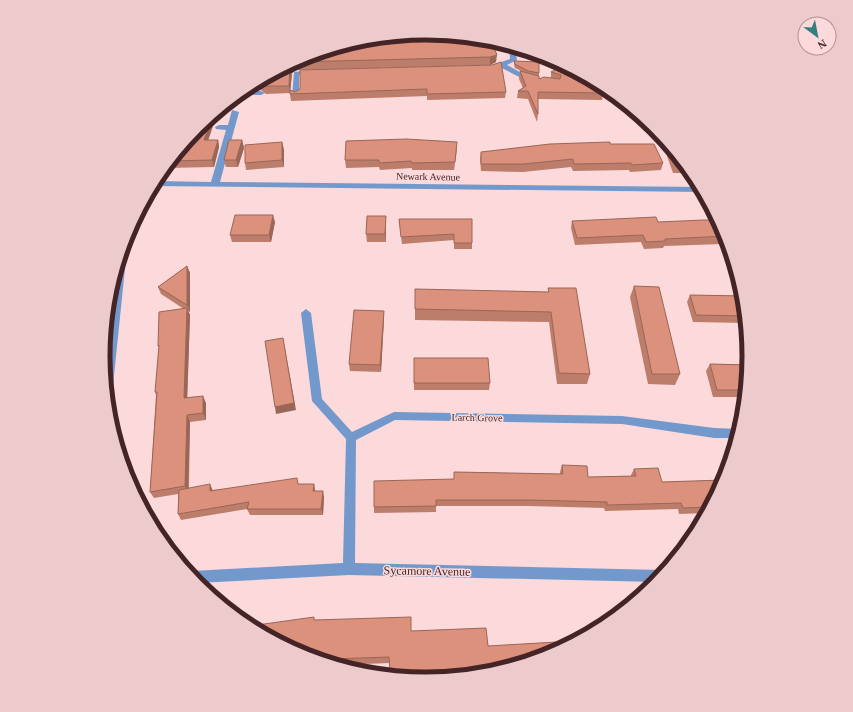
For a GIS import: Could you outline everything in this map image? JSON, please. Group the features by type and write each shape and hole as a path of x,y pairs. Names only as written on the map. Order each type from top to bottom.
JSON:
{"street":[{"path":"483,68 490,68 514,60 513,52"},
{"path":"501,64 525,78 538,80"},
{"path":"295,95 296,73 320,72"},
{"path":"251,93 262,93"},
{"path":"215,184 235,112"},
{"path":"219,127 231,128"},
{"name":"Newark Avenue","path":"162,184 695,190"},
{"path":"110,364 119,282"},
{"path":"306,313 317,401 351,438 349,569"},
{"name":"Larch Grove","path":"351,438 394,416 622,420 714,433 733,433"},
{"name":"Sycamore Avenue","path":"201,577 349,569 653,576"}],"building":[{"path":"426,40 468,43 494,48 497,55 490,57 313,62 365,46"},
{"path":"514,61 539,62 539,73 528,71 515,64"},
{"path":"501,62 506,92 427,94 427,89 290,94 290,90 295,92 300,89 300,70 492,65"},
{"path":"557,69 602,93 538,92 538,114 528,91 518,91 526,86 520,71 539,76 539,79 544,77 560,79 561,75 551,72"},
{"path":"290,72 289,86 264,85 269,82"},
{"path":"208,128 204,140 218,140 212,160 179,161"},
{"path":"406,139 457,142 455,162 412,163 411,161 379,163 379,160 345,160 346,141"},
{"path":"229,140 242,140 236,160 224,160"},
{"path":"282,142 282,160 245,163 245,145"},
{"path":"610,142 610,144 654,144 663,163 632,165 631,163 574,164 573,159 524,164 481,164 481,152 550,144"},
{"path":"235,215 273,215 269,235 230,235"},
{"path":"367,216 386,216 385,234 366,234"},
{"path":"656,217 658,222 712,220 719,236 665,239 665,241 646,242 643,235 577,238 572,221"},
{"path":"399,219 472,219 472,243 454,243 454,234 401,237"},
{"path":"187,266 187,305 158,287"},
{"path":"634,286 659,287 680,374 652,374"},
{"path":"548,288 576,288 590,374 559,373 551,312 415,309 415,289 549,292"},
{"path":"690,295 736,296 740,316 696,315"},
{"path":"187,308 184,398 203,396 203,413 187,415 185,486 150,492 157,392 155,392 159,345 158,346 159,312"},
{"path":"354,310 384,311 380,365 349,364"},
{"path":"283,338 294,403 275,407 265,341"},
{"path":"414,358 488,358 490,383 414,383"},
{"path":"710,364 742,365 741,390 717,390"},
{"path":"562,465 587,466 588,477 636,476 634,469 658,468 662,482 717,480 704,507 683,508 681,503 607,505 607,502 530,500 436,500 436,506 374,507 374,481 454,479 454,472 563,474"},
{"path":"297,478 298,484 314,484 313,491 323,491 321,509 247,509 249,502 178,514 179,490 210,484 210,491"},
{"path":"314,617 314,620 411,617 411,631 486,628 488,646 560,642 528,655 488,666 455,670 406,671 390,669 389,657 338,659 331,657 331,655 325,655 306,648 260,625"}]}
